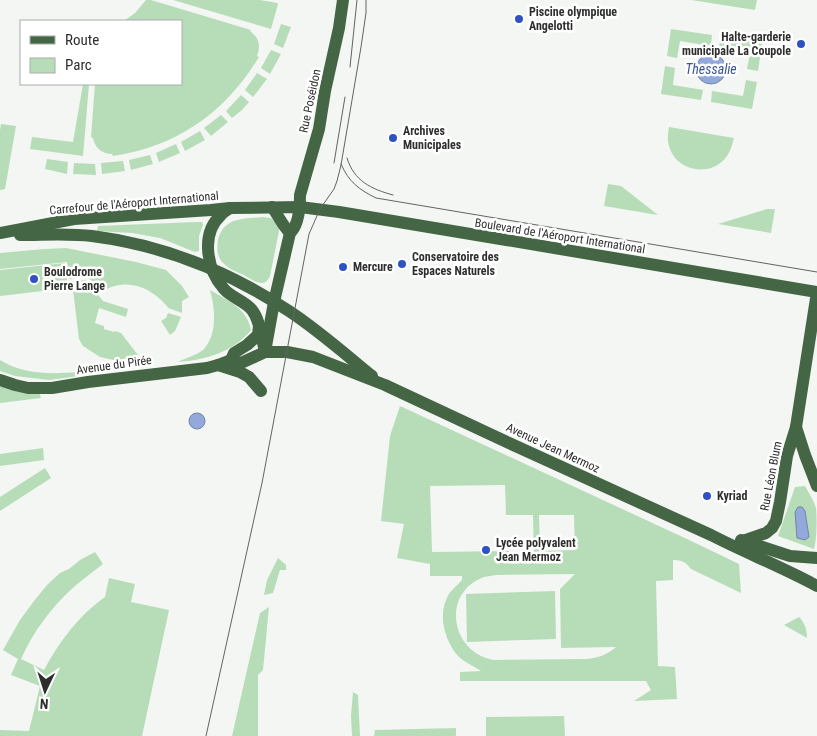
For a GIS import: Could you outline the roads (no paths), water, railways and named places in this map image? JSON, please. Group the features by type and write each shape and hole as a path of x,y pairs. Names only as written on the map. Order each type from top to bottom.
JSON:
{"main road":[{"name":"Rue Poséidon","path":"300,206 300,195 320,122 340,28 343,0"},
{"name":"Carrefour de l'Aéroport International","path":"0,234 74,219 230,208 300,206"},
{"path":"265,352 290,233 293,230 300,206"},
{"name":"Boulevard de l'Aéroport International","path":"300,206 817,292"},
{"path":"272,207 284,227 290,233"},
{"path":"230,208 215,221 210,232 208,248 212,269 225,290 252,310 259,326 265,352"},
{"name":"Carrefour de l'Aéroport International","path":"0,234 91,236 161,250 212,269 274,302"},
{"name":"Rue Léon Blum","path":"743,541 766,533 776,522 787,456 796,427 817,292"},
{"name":"Avenue Jean Mermoz","path":"274,302 301,320 385,385"},
{"name":"Avenue du Pirée","path":"231,360 234,353 248,345 258,336 259,326"},
{"name":"Avenue Jean Mermoz","path":"265,352 287,352 313,357 385,385 711,535 817,586"},
{"name":"Avenue du Pirée","path":"0,380 28,388 52,388 207,368 231,360 241,363 265,352"},
{"path":"218,365 249,376 261,391"},
{"name":"Rue Léon Blum","path":"796,427 817,486"},
{"name":"Avenue Jean Mermoz","path":"711,535 743,541 790,556 817,558"}],"water":[{"name":"Thessalie","path":"711,54 721,59 726,69 721,79 711,84 701,79 696,69 701,59"},
{"path":"194,413 200,413 205,418 203,427 194,429 189,424 189,418"},
{"path":"798,507 802,507 805,511 809,537 805,540 797,538 795,512"}],"tram line":[{"path":"350,67 357,0"},
{"path":"206,736 262,483 309,234 320,209 334,189 341,165 361,47 366,0"},
{"path":"334,163 345,97"},
{"path":"347,158 354,173 364,183 393,195"},
{"path":"341,164 347,176 355,184 376,198 817,272"}],"place":[{"name":"Piscine olympique Angelotti","path":"519,19"},
{"name":"Halte-garderie municipale La Coupole","path":"801,44"},
{"name":"Archives Municipales","path":"393,138"},
{"name":"Conservatoire des Espaces Naturels","path":"402,264"},
{"name":"Mercure","path":"343,267"},
{"name":"Boulodrome Pierre Lange","path":"34,279"},
{"name":"Kyriad","path":"707,496"},
{"name":"Lycée polyvalent Jean Mermoz","path":"486,550"}]}
